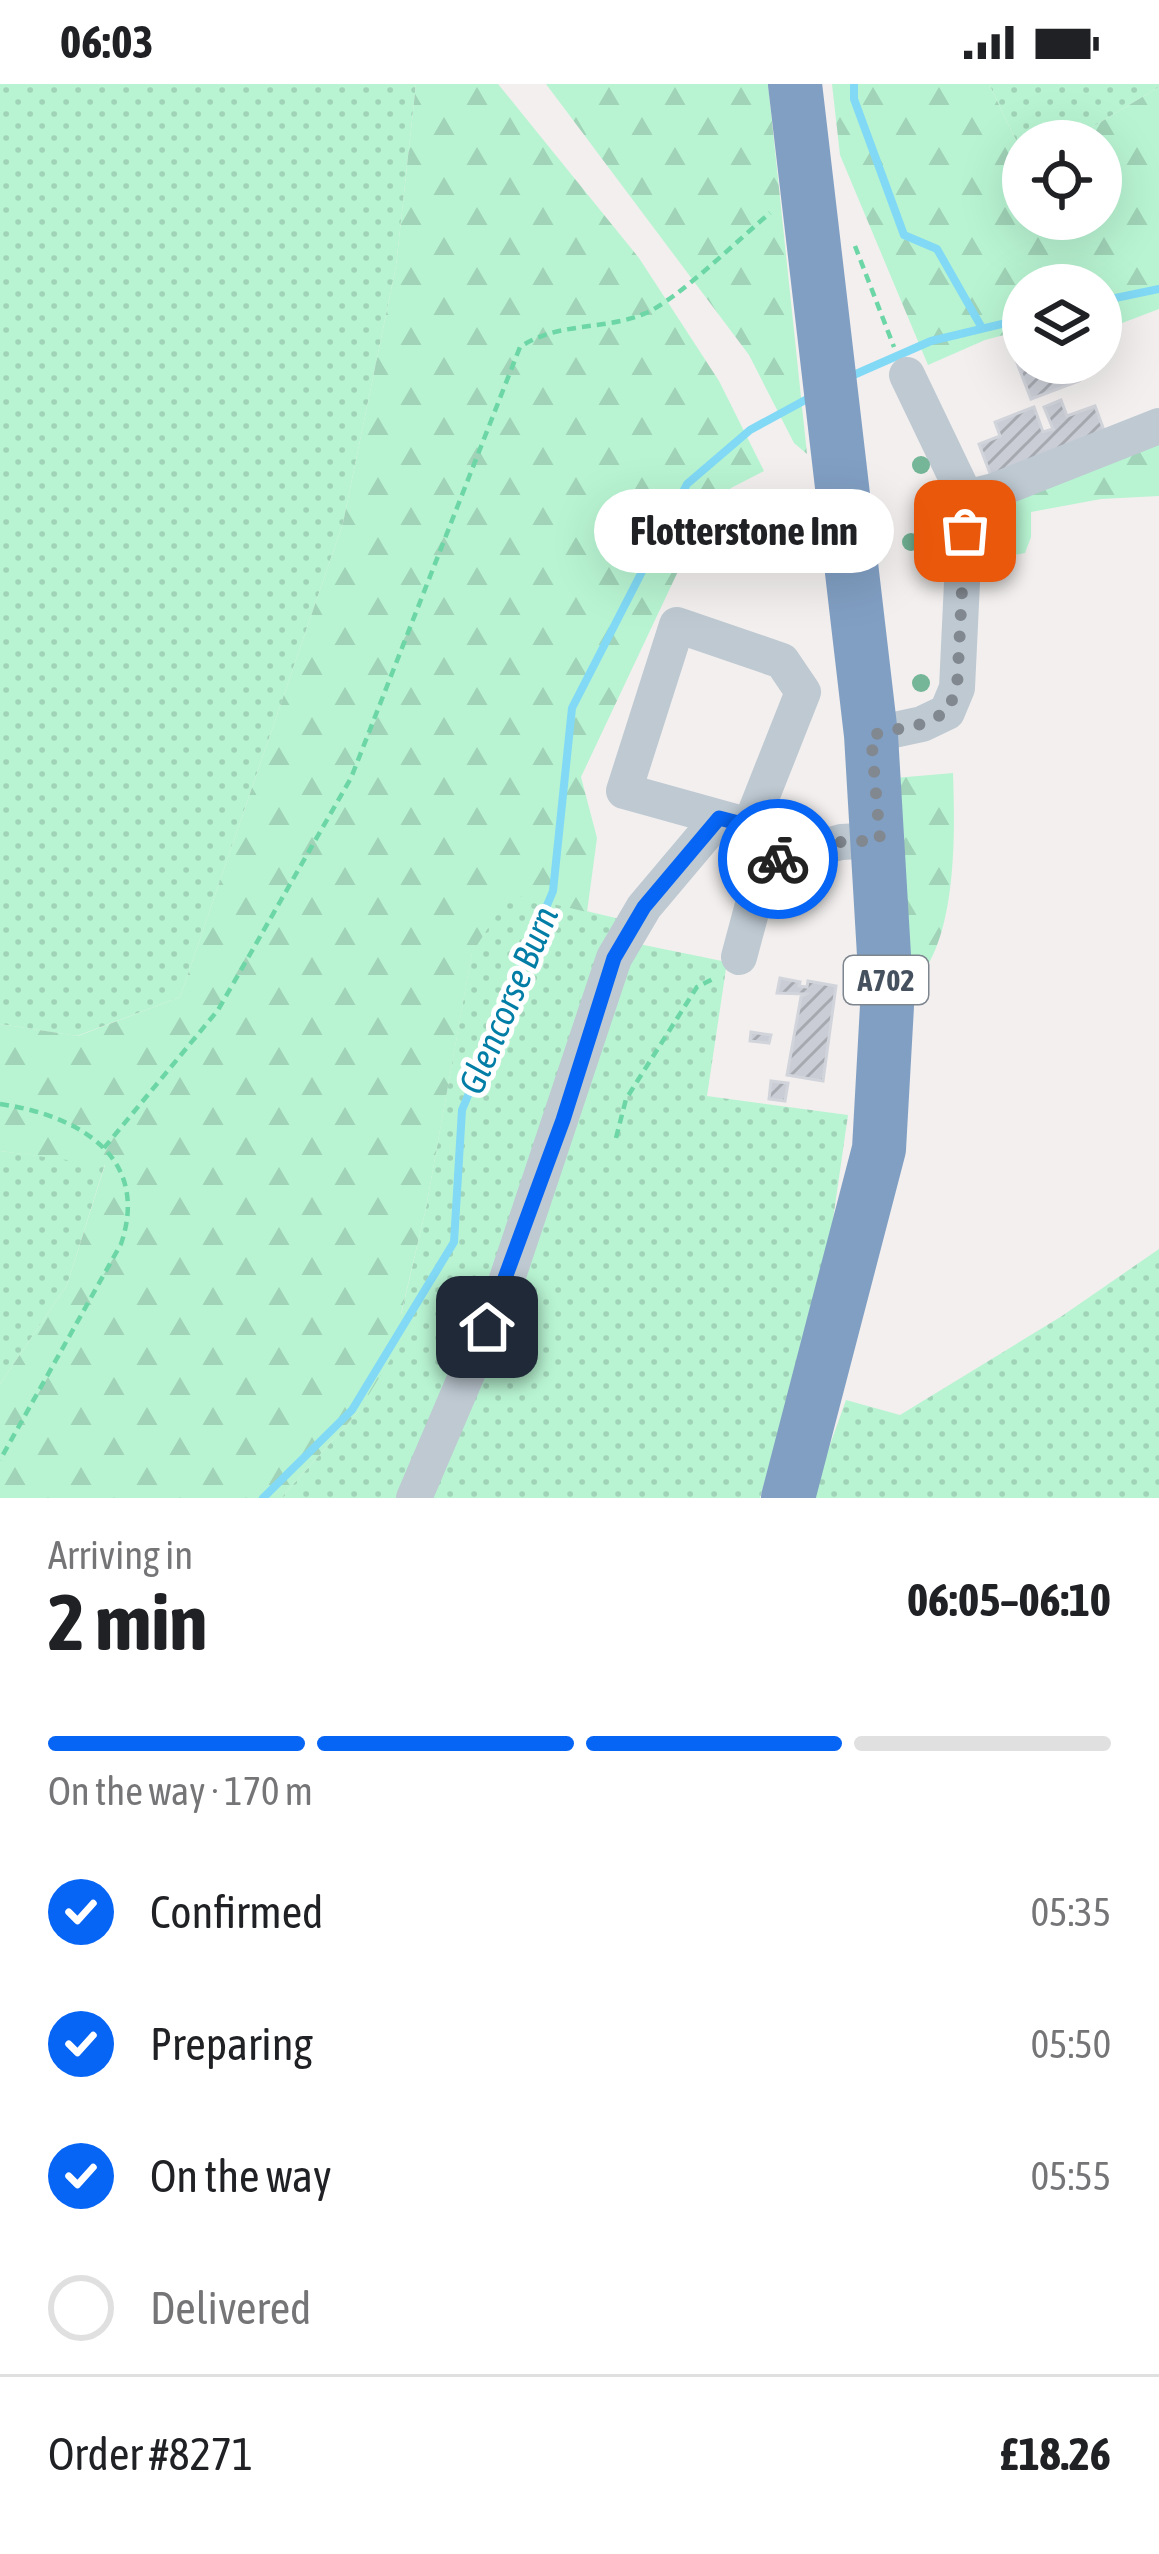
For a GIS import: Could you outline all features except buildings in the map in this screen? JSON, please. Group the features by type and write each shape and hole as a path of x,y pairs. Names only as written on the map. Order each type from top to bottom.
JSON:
{"highway":[{"name":"A702","path":"788,1498 879,1148 887,1006 871,735 795,84"}],"lane":[{"path":"871,735 922,724 947,712 957,688 966,498 908,375"},
{"path":"966,498 1159,426"},
{"path":"414,1498 505,1285 614,958 644,907 734,822 803,692 782,661 677,625 624,791 734,822 779,860"},
{"path":"732,965 754,901 779,860 841,842 880,840"}],"path":[{"path":"104,1148 218,1010 351,778 520,347 536,336 650,312 806,184"},
{"path":"616,1138 626,1099 697,987 732,965"},
{"path":"0,1104 31,1108 75,1126 104,1148 120,1168 129,1192 125,1232 0,1460"}],"green space":[{"path":"0,84 416,84 396,266 343,523 180,997 77,1036 0,1024"},
{"path":"416,84 498,84 639,258 719,381 764,471 731,488 689,548 581,777 597,838 587,912 510,894 472,953 426,1208 401,1314 411,1326 358,1412 281,1498 0,1498 0,1384 67,1285 105,1165 0,1151 0,1024 78,1036 180,997 343,523 396,266"},
{"path":"546,84 768,84 807,454 794,443 749,355"},
{"path":"832,84 989,84 1006,120 1002,120 1002,240 1122,240 1122,120 1104,120 1159,87 1159,309 1122,323 1122,264 1002,264 1002,336 928,365 840,155"},
{"path":"989,84 1159,84 1104,120 1006,120"},
{"path":"1159,439 1159,496 1101,499 1031,512 1031,537 1025,553 1004,557 989,542 991,506"},
{"path":"953,773 953,861 943,926 919,978 900,994 895,778"},
{"path":"510,893 620,919 634,943 727,962 707,1096 848,1115 827,1261 760,1498 281,1498 358,1412 401,1315 426,1208 472,952"},
{"path":"0,1151 105,1164 67,1285 0,1384"},
{"path":"1159,1249 1159,1498 811,1498 846,1400 900,1415 1062,1316"}],"waterway":[{"path":"854,84 854,99 904,235 937,249 982,328"},
{"name":"Glencorse Burn","path":"1122,297 1159,289"},
{"name":"Glencorse Burn","path":"849,377 931,341 1002,324"},
{"name":"Glencorse Burn","path":"263,1498 352,1410 454,1242 462,1110 553,891 572,708 687,484 750,430 809,398"}],"way so far":[{"path":"778,859 841,842 880,840 871,735 922,724 947,712 957,688 965,531"}],"place":[{"name":"Flotterstone Inn","path":"965,531"}],"route":[{"path":"487,1327 563,1120 614,958 644,907 719,818 750,826 778,859"}]}
